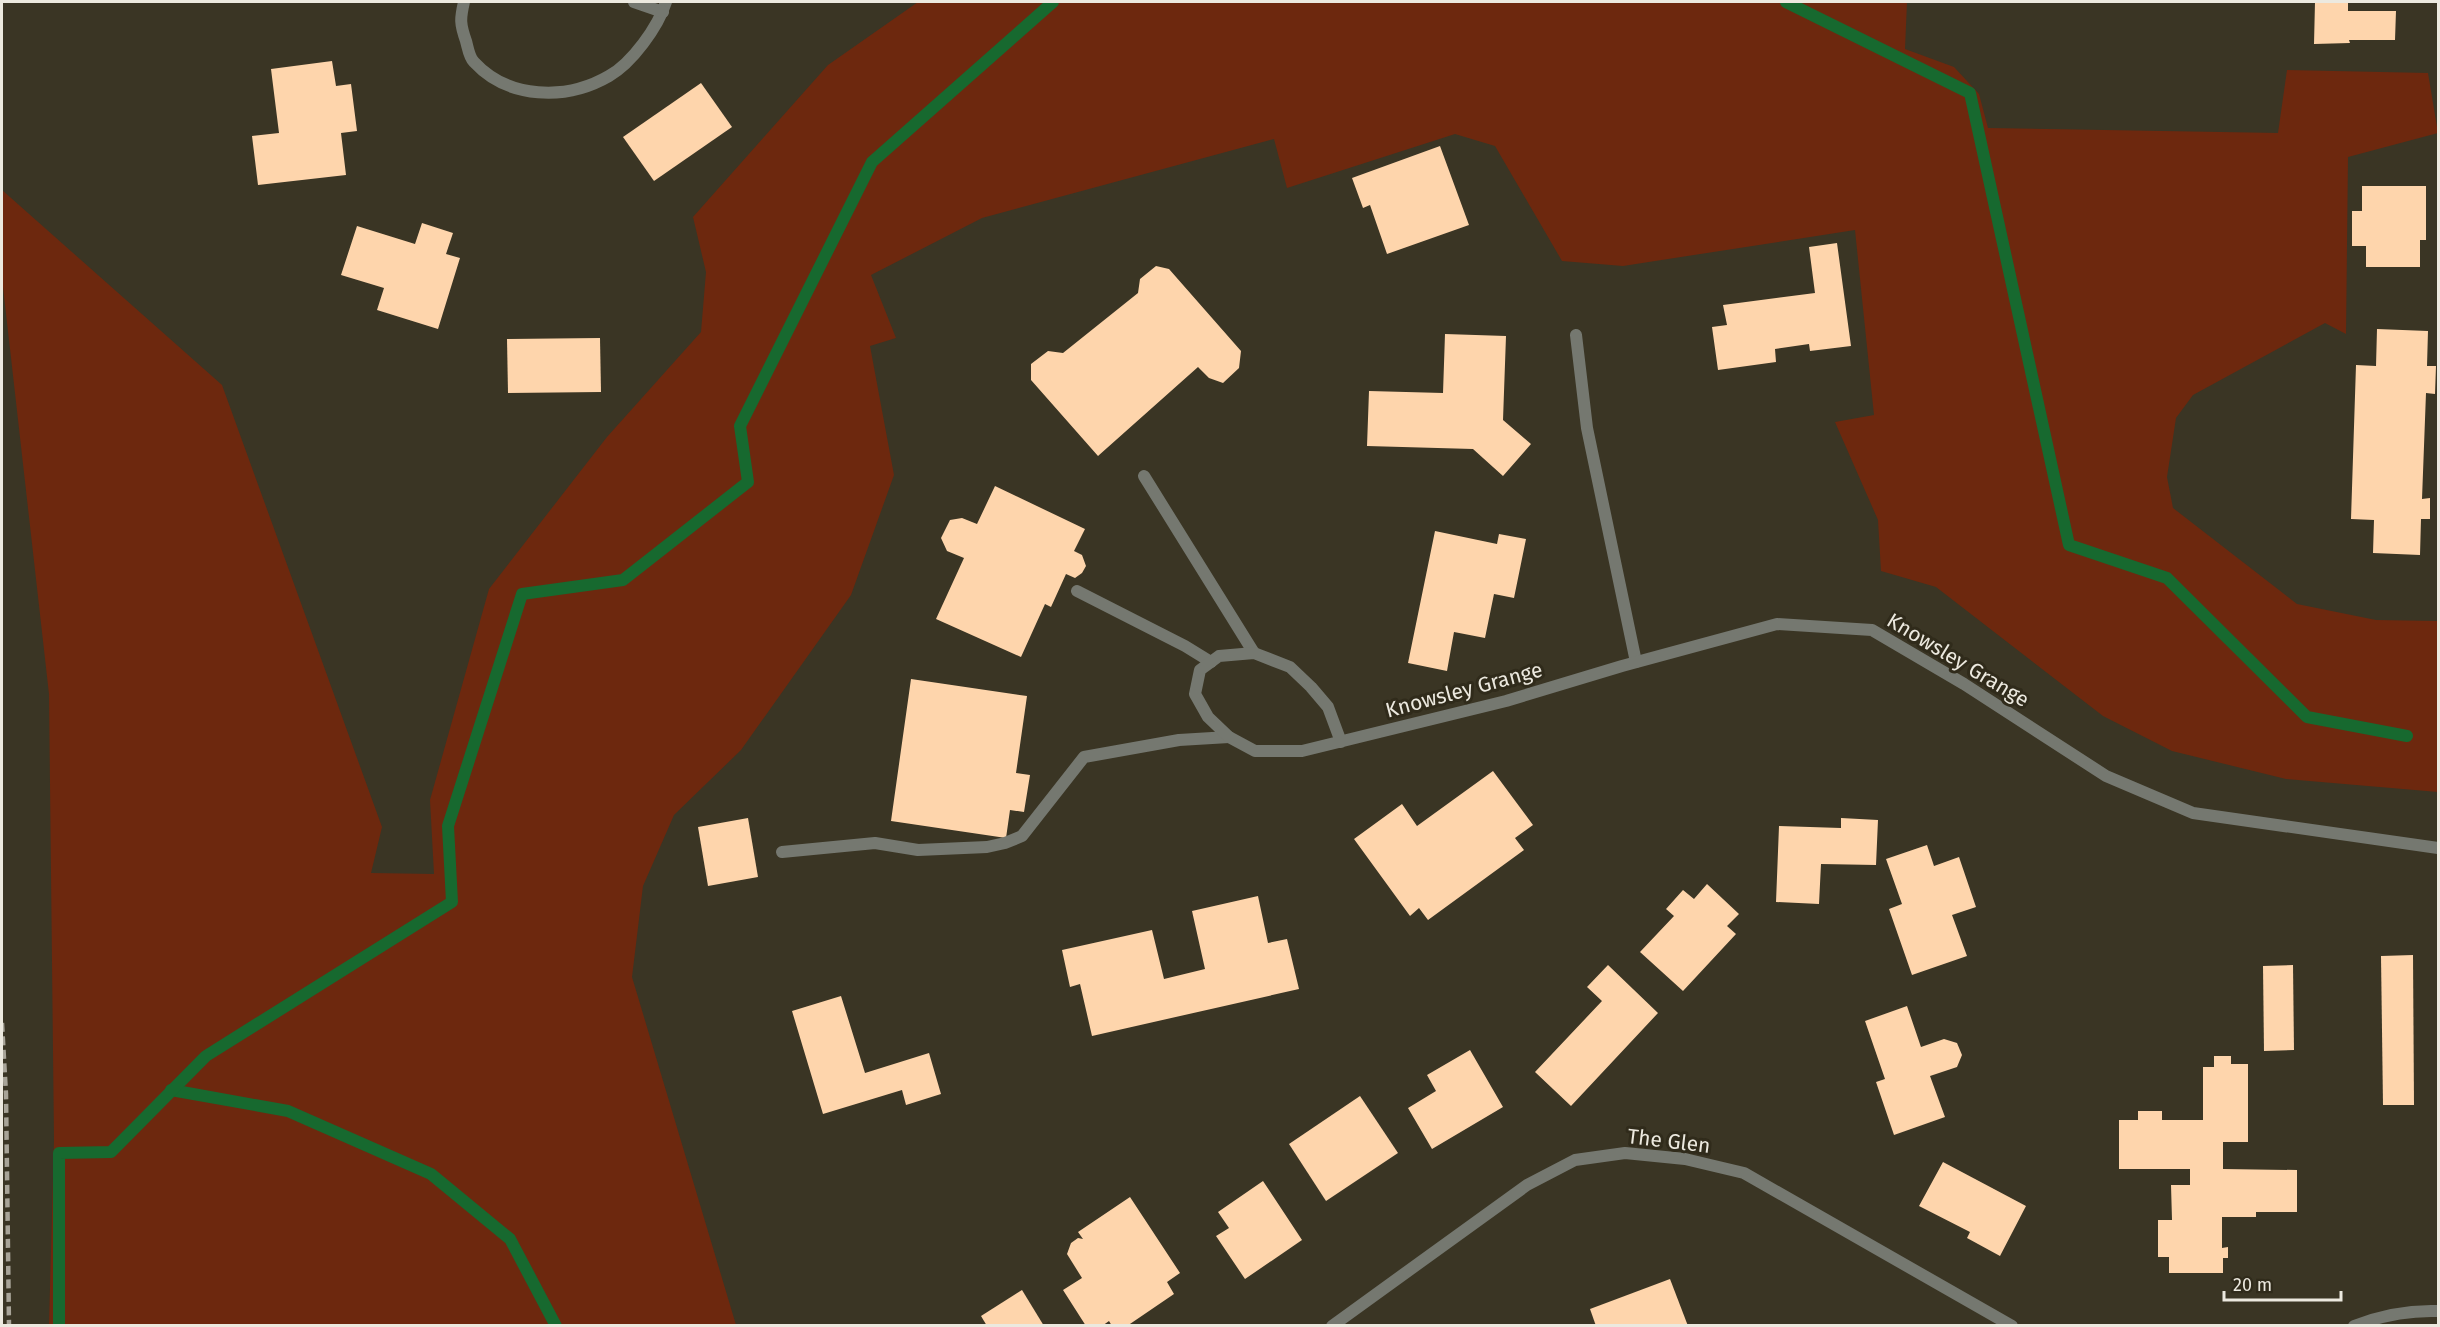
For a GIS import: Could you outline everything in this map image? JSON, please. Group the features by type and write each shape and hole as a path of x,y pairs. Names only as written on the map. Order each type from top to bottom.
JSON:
{"street":[{"path":"464,2 459,21 472,61 504,86 539,94 579,89 610,76 638,51 664,7 634,2"},
{"path":"1576,335 1587,428 1636,662"},
{"path":"1144,477 1254,653"},
{"path":"1077,591 1185,646 1211,662 1219,656 1254,653 1290,668 1328,707 1341,742"},
{"name":"Knowsley Grange","path":"1211,662 1200,670 1195,694 1208,717 1229,737 1255,751 1302,751 1506,701 1636,662 1777,624 1872,630 1965,684 2106,776 2193,813 2439,848"},
{"path":"782,852 875,843 918,850 987,847 1005,843 1023,836 1084,757 1179,740 1229,737"},
{"name":"The Glen","path":"1332,1326 1527,1185 1575,1160 1625,1153 1685,1159 1744,1173 2012,1326"},
{"path":"2354,1326 2380,1315 2439,1311"}],"shaded area":[{"path":"918,2 1907,2 1905,49 1954,67 1979,94 1988,128 2278,133 2287,70 2428,73 2438,133 2348,157 2346,334 2325,323 2193,395 2176,418 2167,477 2173,508 2297,604 2376,620 2438,621 2438,792 2286,779 2172,751 2103,716 1936,587 1881,571 1878,520 1835,422 1874,415 1855,230 1623,266 1562,261 1495,146 1455,134 1287,188 1274,139 982,218 871,275 896,338 870,346 894,475 851,595 741,750 674,815 643,886 632,977 736,1325 49,1325 54,1140 49,694 2,278 2,190 222,385 382,827 371,873 434,874 430,800 489,589 607,437 701,332 706,272 693,217 828,65"}],"building":[{"path":"2315,2 2348,2 2348,11 2396,11 2395,40 2349,40 2350,43 2314,44"},
{"path":"332,61 336,86 351,84 357,131 341,133 346,175 258,185 252,136 279,133 271,69"},
{"path":"701,83 732,127 654,181 623,137"},
{"path":"1440,146 1469,225 1387,254 1370,205 1363,208 1352,178"},
{"path":"2362,186 2426,186 2426,240 2420,240 2420,267 2366,267 2366,246 2352,246 2352,211 2362,211"},
{"path":"422,223 453,233 446,254 460,258 438,329 377,310 384,288 341,275 357,226 415,244"},
{"path":"1837,243 1851,346 1810,351 1809,344 1775,349 1776,362 1718,370 1712,327 1727,325 1723,305 1815,293 1809,247"},
{"path":"1156,266 1169,269 1241,351 1239,368 1223,383 1209,378 1198,367 1098,456 1031,380 1031,364 1048,351 1063,353 1138,293 1140,279"},
{"path":"2377,329 2428,331 2427,366 2436,366 2435,394 2426,393 2422,499 2430,498 2430,519 2421,519 2420,555 2373,553 2374,520 2351,519 2356,365 2376,366"},
{"path":"1445,334 1506,336 1503,420 1531,444 1503,476 1473,449 1367,446 1369,391 1443,393"},
{"path":"600,338 601,392 508,393 507,339"},
{"path":"995,486 1085,529 1074,551 1082,555 1086,566 1075,578 1066,574 1051,607 1045,604 1021,657 936,619 964,558 947,551 941,538 950,520 962,518 977,524"},
{"path":"1435,531 1497,544 1499,534 1526,539 1514,598 1494,594 1485,638 1454,632 1447,671 1408,663"},
{"path":"911,679 1027,696 1016,773 1030,775 1024,812 1010,810 1006,838 891,821"},
{"path":"1493,771 1533,825 1515,838 1524,850 1428,920 1419,908 1410,916 1354,839 1402,804 1417,826"},
{"path":"748,818 758,877 708,886 698,827"},
{"path":"1841,818 1878,820 1876,865 1821,864 1819,904 1776,902 1779,826 1841,828"},
{"path":"1927,845 1934,866 1959,857 1976,907 1952,915 1967,956 1912,975 1889,909 1902,904 1886,859"},
{"path":"1707,884 1739,914 1727,926 1736,934 1683,991 1640,952 1674,916 1666,909 1683,890 1694,899"},
{"path":"1258,896 1268,943 1287,939 1299,989 1092,1036 1080,984 1070,987 1062,950 1152,930 1164,979 1205,969 1192,911"},
{"path":"2413,955 2414,1105 2383,1105 2381,956"},
{"path":"1608,965 1658,1013 1571,1106 1535,1072 1602,1001 1587,987"},
{"path":"2293,965 2294,1050 2264,1051 2263,966"},
{"path":"841,996 865,1073 929,1053 941,1094 906,1105 902,1090 823,1114 792,1011"},
{"path":"1907,1006 1921,1047 1944,1039 1957,1043 1962,1055 1957,1067 1930,1076 1945,1117 1894,1135 1876,1082 1885,1079 1865,1021"},
{"path":"1470,1050 1503,1107 1432,1149 1408,1108 1436,1091 1427,1075"},
{"path":"2214,1056 2231,1056 2231,1064 2248,1064 2248,1142 2223,1142 2223,1169 2297,1170 2297,1212 2256,1212 2256,1217 2222,1217 2222,1248 2228,1247 2228,1258 2223,1258 2223,1273 2169,1273 2169,1257 2158,1257 2158,1220 2172,1220 2171,1185 2190,1185 2190,1169 2119,1169 2119,1120 2138,1120 2138,1111 2162,1111 2162,1120 2203,1120 2203,1067 2214,1067"},
{"path":"1360,1096 1398,1153 1326,1201 1289,1144"},
{"path":"1943,1162 2026,1206 2000,1256 1967,1238 1970,1232 1919,1206"},
{"path":"1263,1181 1302,1240 1245,1279 1216,1236 1229,1228 1218,1212"},
{"path":"1130,1197 1180,1273 1167,1282 1174,1294 1127,1326 1112,1326 1109,1321 1102,1326 1086,1326 1063,1290 1082,1278 1067,1254 1071,1243 1078,1238 1083,1239 1078,1232"},
{"path":"1670,1279 1688,1326 1596,1326 1590,1309"},
{"path":"1022,1290 1044,1326 987,1326 981,1316"}],"waterway":[{"path":"59,1326 59,1153 111,1152 206,1056 452,902 448,826 522,594 623,580 748,482 740,426 872,162 1053,2"},
{"path":"1786,2 1970,93 2069,545 2167,578 2307,717 2407,736"},
{"path":"171,1090 288,1111 431,1174 510,1239 556,1326"}],"railway":[{"path":"2,1023 6,1094 9,1326"}]}
